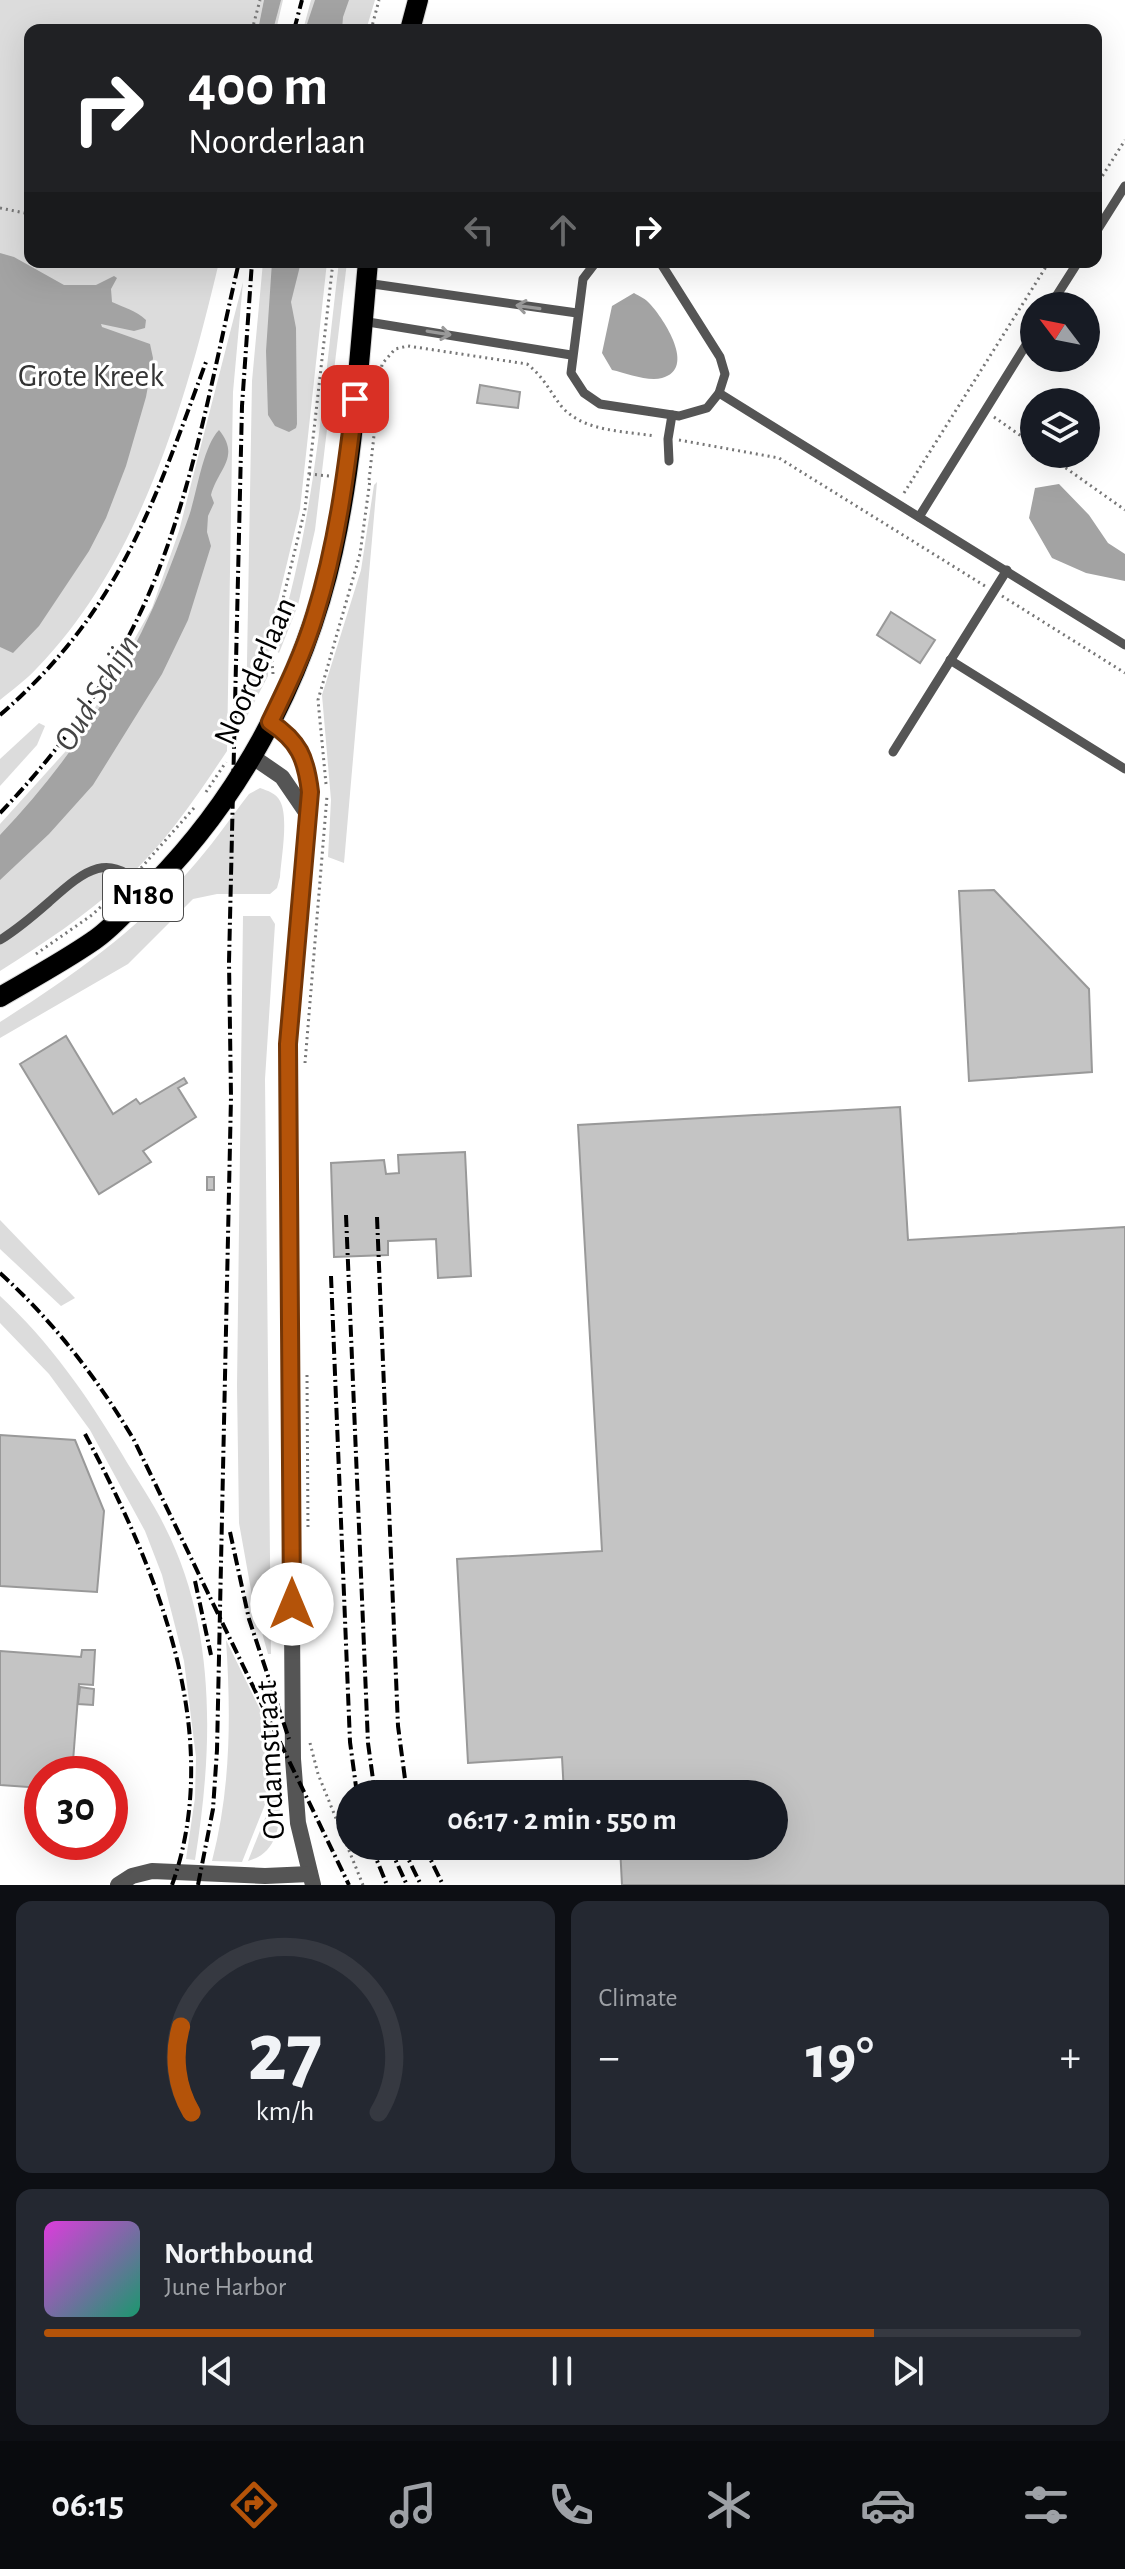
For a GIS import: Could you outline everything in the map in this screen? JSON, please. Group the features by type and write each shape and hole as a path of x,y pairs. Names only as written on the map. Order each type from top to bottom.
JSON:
{"main road":[{"path":"412,24 418,0"},
{"name":"Noorderlaan","path":"0,997 96,939 140,884 208,822 253,757 315,618 333,551 345,478 367,272"}],"street":[{"name":"Ordamstraat","path":"270,722 295,742 302,756 310,792 290,1005 288,1081 293,1759 298,1823 311,1880"},
{"path":"253,757 282,777 308,815"},
{"path":"118,1885 132,1876 152,1871 311,1880"}],"lane":[{"path":"1102,222 1125,186"},
{"path":"591,268 583,279 571,373 584,393 600,404 679,416 707,408 719,393 725,374 720,357 664,268"},
{"path":"1059,292 1074,268"},
{"path":"367,272 480,300 577,313"},
{"path":"362,321 571,355"},
{"path":"919,517 1020,354"},
{"path":"719,393 1125,645"},
{"path":"669,461 668,439 672,415"},
{"path":"893,752 1007,570"},
{"path":"950,660 1125,769"},
{"path":"0,940 20,927 79,875 94,868 112,867 140,884"}],"path":[{"path":"254,24 260,0"},
{"path":"373,24 379,0"},
{"path":"1102,176 1125,140"},
{"path":"0,208 24,213"},
{"path":"269,683 274,668 271,648 296,553 309,474 332,268"},
{"path":"305,1063 310,975 327,807 318,700 360,554 382,364 395,349 408,346 527,364 540,374 570,416 588,425 779,458 885,523 1045,268"},
{"path":"985,410 1020,435"},
{"path":"1066,468 1125,510"},
{"path":"309,474 370,480"},
{"path":"204,795 230,756"},
{"path":"33,957 140,884 197,805"},
{"path":"307,1367 308,1531"},
{"path":"310,1734 318,1774 363,1885"}],"green space":[{"name":"Grote Kreek","path":"0,0 283,0 277,24 24,24 24,268 218,268 174,424 131,530 104,580 73,626 33,672 0,700"},
{"path":"311,0 375,0 368,24 305,24"},
{"path":"262,268 326,268 300,509 269,638 268,676 246,718 252,381"},
{"path":"338,268 346,268 315,530 298,605 279,653 276,645 300,551 322,407"},
{"path":"243,282 233,392 227,751 180,819 139,867 110,894 0,971 0,824 65,752 100,700 152,608 179,531"},
{"path":"377,482 344,863 328,857 331,800 322,695 361,570 374,485"},
{"path":"39,723 45,726 37,745 0,786 0,759"},
{"path":"260,788 276,796 283,808 284,838 277,888 270,894 217,894 193,899 128,964 0,1038 0,1022 99,954 167,894 204,853 249,794"},
{"path":"243,916 270,916 275,924 265,1079 271,1654 268,1654 253,1601 239,1523 237,1386"},
{"path":"0,1220 75,1298 61,1306 0,1249"},
{"path":"0,1296 52,1351 96,1412 155,1508 182,1566 202,1648 206,1690 205,1776 195,1860 186,1859 195,1798 196,1757 184,1661 162,1575 145,1531 90,1430 49,1374 0,1323"},
{"path":"226,1640 272,1734 268,1797 242,1862 212,1861 223,1806 228,1751"},
{"path":"276,1751 280,1798 277,1830 272,1844 248,1861 273,1798"}],"shaded area":[{"path":"264,0 281,0 275,24 259,24"},
{"path":"315,0 349,0 342,24 307,24"},
{"path":"0,253 24,263 24,268 34,268 64,285 96,285 114,276 117,278 111,289 112,302 146,320 145,328 134,331 101,324 102,327 150,344 153,358 146,397 126,466 106,518 89,551 39,626 13,653 0,647"},
{"path":"272,268 300,268 291,302 296,328 297,424 289,432 275,426 268,415 266,351"},
{"path":"634,293 656,311 674,343 677,365 672,373 662,378 644,378 612,370 602,353 612,306"},
{"path":"219,430 225,439 228,456 211,495 214,503 208,516 207,532 211,546 188,620 162,674 93,785 49,834 0,880 0,835 72,748 131,653 163,585 189,516 205,458"},
{"path":"1059,484 1089,515 1108,543 1125,554 1125,581 1086,573 1052,558 1029,518 1035,488"}],"building":[{"path":"480,385 520,392 518,408 477,403"},
{"path":"891,612 935,640 920,663 877,635"},
{"path":"994,890 1089,989 1092,1072 969,1081 959,891"},
{"path":"66,1036 113,1114 136,1099 140,1104 184,1078 187,1083 178,1088 196,1117 143,1151 151,1162 99,1194 20,1064"},
{"path":"900,1107 908,1240 1125,1227 1125,1885 622,1885 621,1860 788,1860 788,1780 563,1780 562,1757 468,1763 457,1559 602,1551 578,1125"},
{"path":"465,1152 471,1276 438,1278 436,1239 388,1241 388,1255 334,1257 331,1163 384,1160 386,1174 399,1173 398,1155"},
{"path":"207,1177 214,1177 214,1190 207,1190"},
{"path":"0,1435 75,1440 104,1511 97,1592 0,1586"},
{"path":"82,1650 95,1650 93,1685 79,1684 73,1756 24,1756 24,1787 0,1785 0,1651 81,1657"},
{"path":"80,1687 94,1689 93,1705 78,1704"}],"railway":[{"path":"296,24 302,0"},
{"path":"0,813 49,758 92,699 145,603 184,494 238,268"},
{"path":"198,1885 213,1809 217,1750 231,1097 229,962 242,406 252,268"},
{"path":"0,715 41,676 104,595 149,509 206,362"},
{"path":"346,1215 368,1743 373,1780"},
{"path":"377,1217 398,1726 405,1780"},
{"path":"0,1273 39,1311 73,1352 134,1440 349,1885"},
{"path":"331,1276 350,1742 355,1780"},
{"path":"85,1434 136,1539 158,1595 175,1653 187,1711 191,1770 187,1828 172,1885"},
{"path":"230,1532 249,1619 289,1739"},
{"path":"195,1581 211,1655"},
{"path":"377,1860 387,1885"},
{"path":"395,1860 407,1885"},
{"path":"409,1860 421,1885"},
{"path":"431,1860 443,1885"}],"route":[{"path":"292,1604 288,1044 310,792 308,775 295,742 270,722 301,654 325,584 340,517 355,399"}],"water label":[{"name":"Oud Schijn","path":"97,693"}]}
